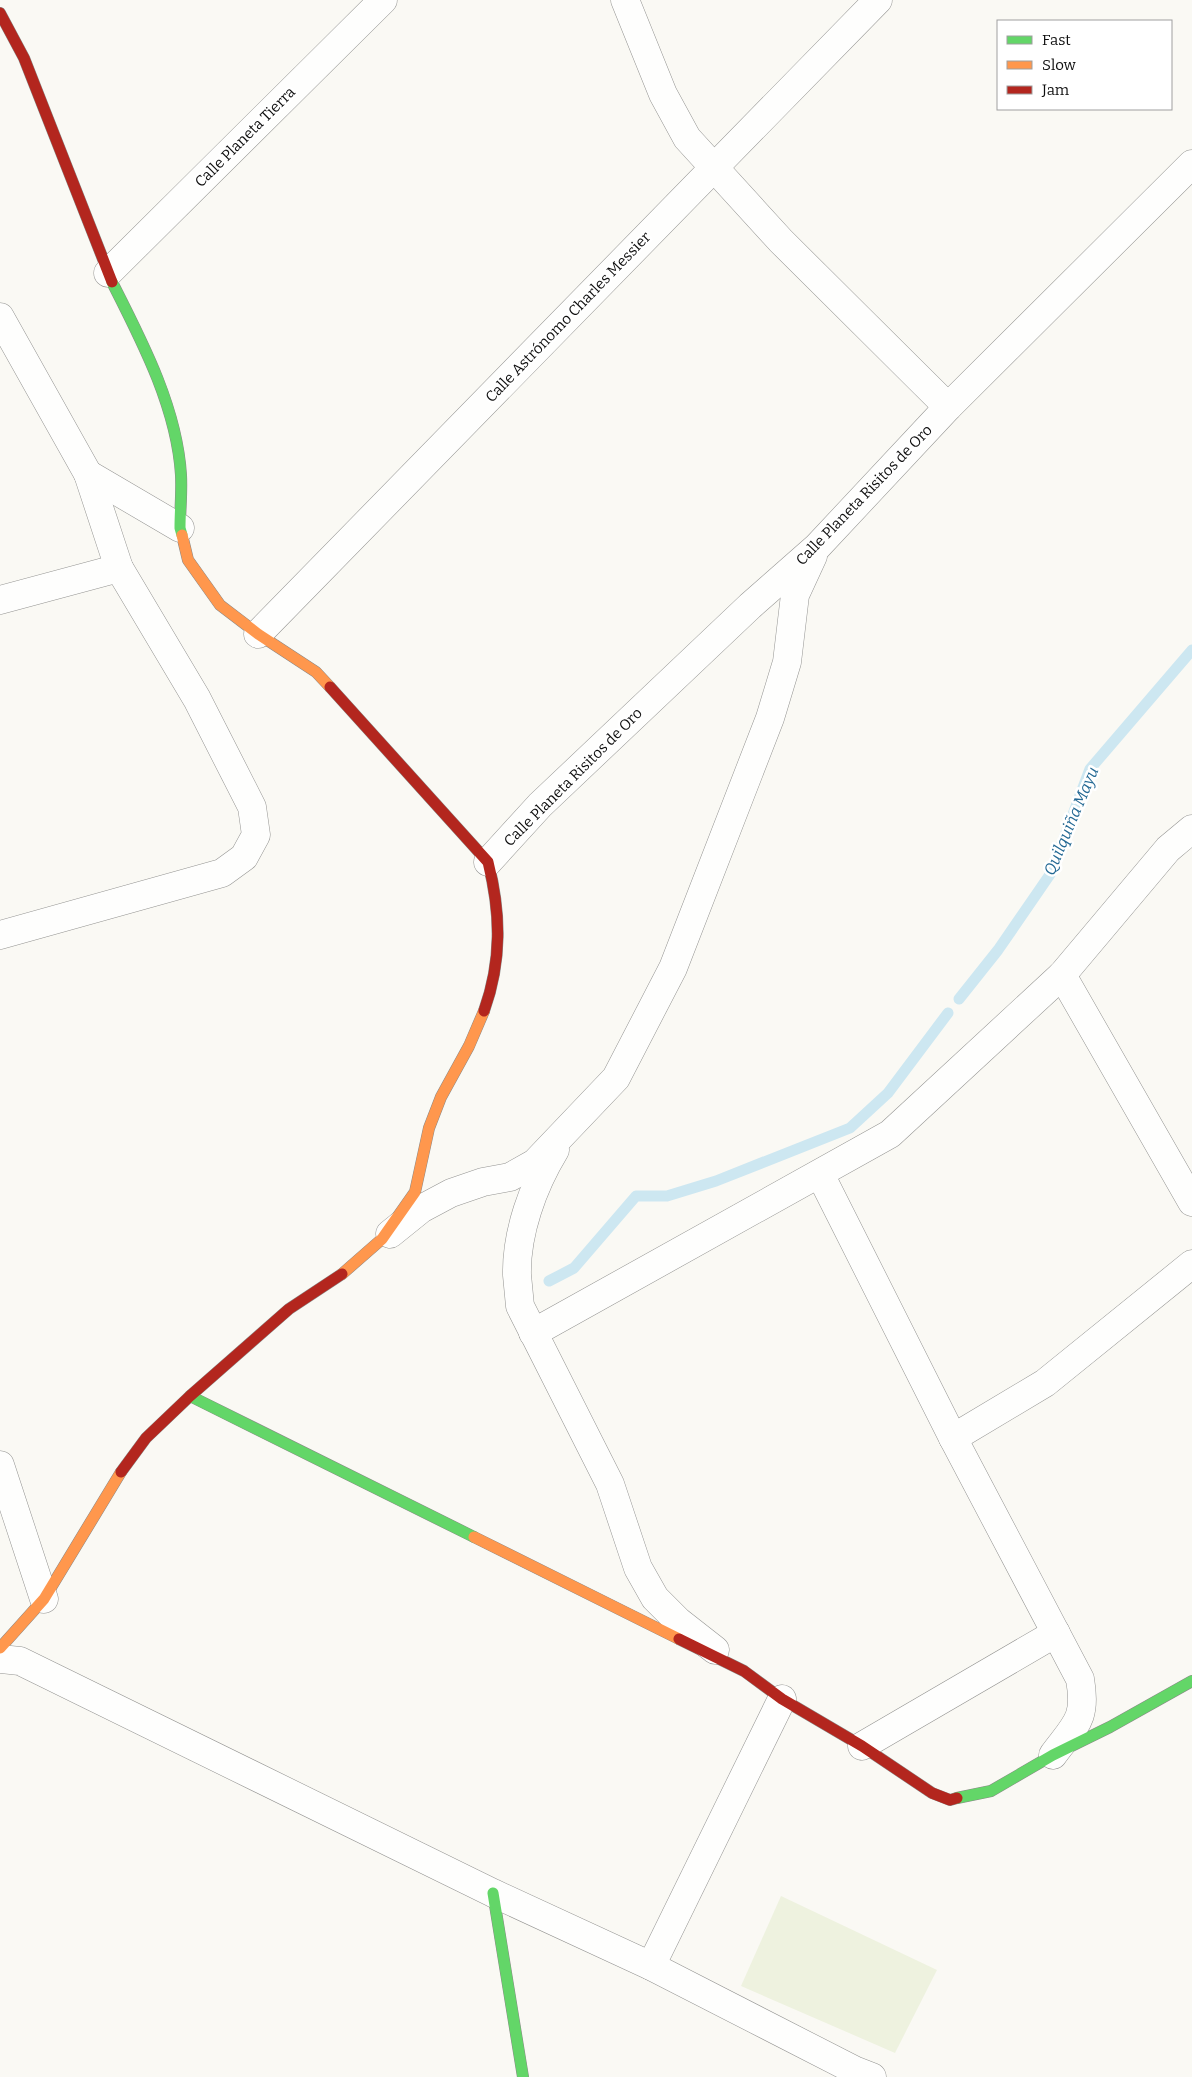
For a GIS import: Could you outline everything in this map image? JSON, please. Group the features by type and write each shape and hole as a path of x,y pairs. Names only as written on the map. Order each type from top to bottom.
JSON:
{"street":[{"name":"Calle Planeta Tierra","path":"108,273 383,0"},
{"path":"625,0 663,94 687,138 781,241 948,407"},
{"name":"Calle Astrónomo Charles Messier","path":"258,634 878,0"},
{"path":"0,13 24,58 108,273 144,345 172,422 181,474 180,528 188,560 220,605 258,634 316,672 488,862 496,894 498,924 497,958 485,1009 469,1046 441,1096 432,1120 415,1192 382,1239"},
{"name":"Calle Planeta Risitos de Oro","path":"488,862 540,805 743,613 817,547 948,407 1192,164"},
{"path":"0,317 88,474 119,568 197,699 252,807 256,835 244,857 222,873 0,935"},
{"path":"88,474 180,528"},
{"path":"0,1648 44,1599 114,1481 146,1438 190,1396 289,1309 343,1273 382,1239 421,1209 451,1193 483,1182 510,1177 535,1163 616,1078 673,968 770,718 787,662 795,595 817,547"},
{"path":"0,600 119,568"},
{"path":"533,1333 890,1134 1062,975 1168,849 1192,829"},
{"path":"1062,975 1192,1202"},
{"path":"564,1134 544,1168 529,1207 521,1240 517,1274 520,1306 610,1484 638,1568 655,1598 678,1621 782,1700 862,1746 932,1793 950,1800 991,1792 1053,1754 1110,1727 1192,1681"},
{"path":"820,1174 953,1438 1080,1679 1083,1700 1078,1722 1053,1754"},
{"path":"953,1438 1045,1383 1192,1264"},
{"path":"190,1396 744,1671"},
{"path":"0,1465 44,1599"},
{"path":"862,1746 1056,1633"},
{"path":"0,1659 20,1661 493,1894 651,1966 860,2075"},
{"path":"651,1966 782,1700"},
{"path":"493,1894 523,2077"}],"green space":[{"path":"781,1896 937,1970 895,2053 741,1986"}],"waterway":[{"name":"Quilquiña Mayu","path":"959,999 998,950 1051,873 1090,769 1192,650"},
{"path":"549,1281 574,1268 636,1196 667,1196 716,1181 850,1128 888,1093 948,1013"}],"traffic: fast":[{"path":"112,282 146,351 173,425 181,475 180,528 182,535"},
{"path":"190,1396 474,1537"},
{"path":"957,1798 991,1791 1053,1755 1110,1727 1192,1681"},
{"path":"493,1893 523,2077"}],"traffic: slow":[{"path":"182,535 188,560 220,605 258,634 316,672 330,687"},
{"path":"342,1274 382,1239 415,1192 429,1128 441,1097 469,1046 484,1011"},
{"path":"0,1648 44,1599 121,1472"},
{"path":"474,1537 679,1639"}],"traffic: jam":[{"path":"0,13 24,58 112,282"},
{"path":"330,687 488,862 495,900 498,937 494,974 484,1011"},
{"path":"121,1472 146,1438 190,1396 289,1309 342,1274"},
{"path":"679,1639 744,1671 782,1699 862,1746 932,1793 950,1800 957,1798"}]}
